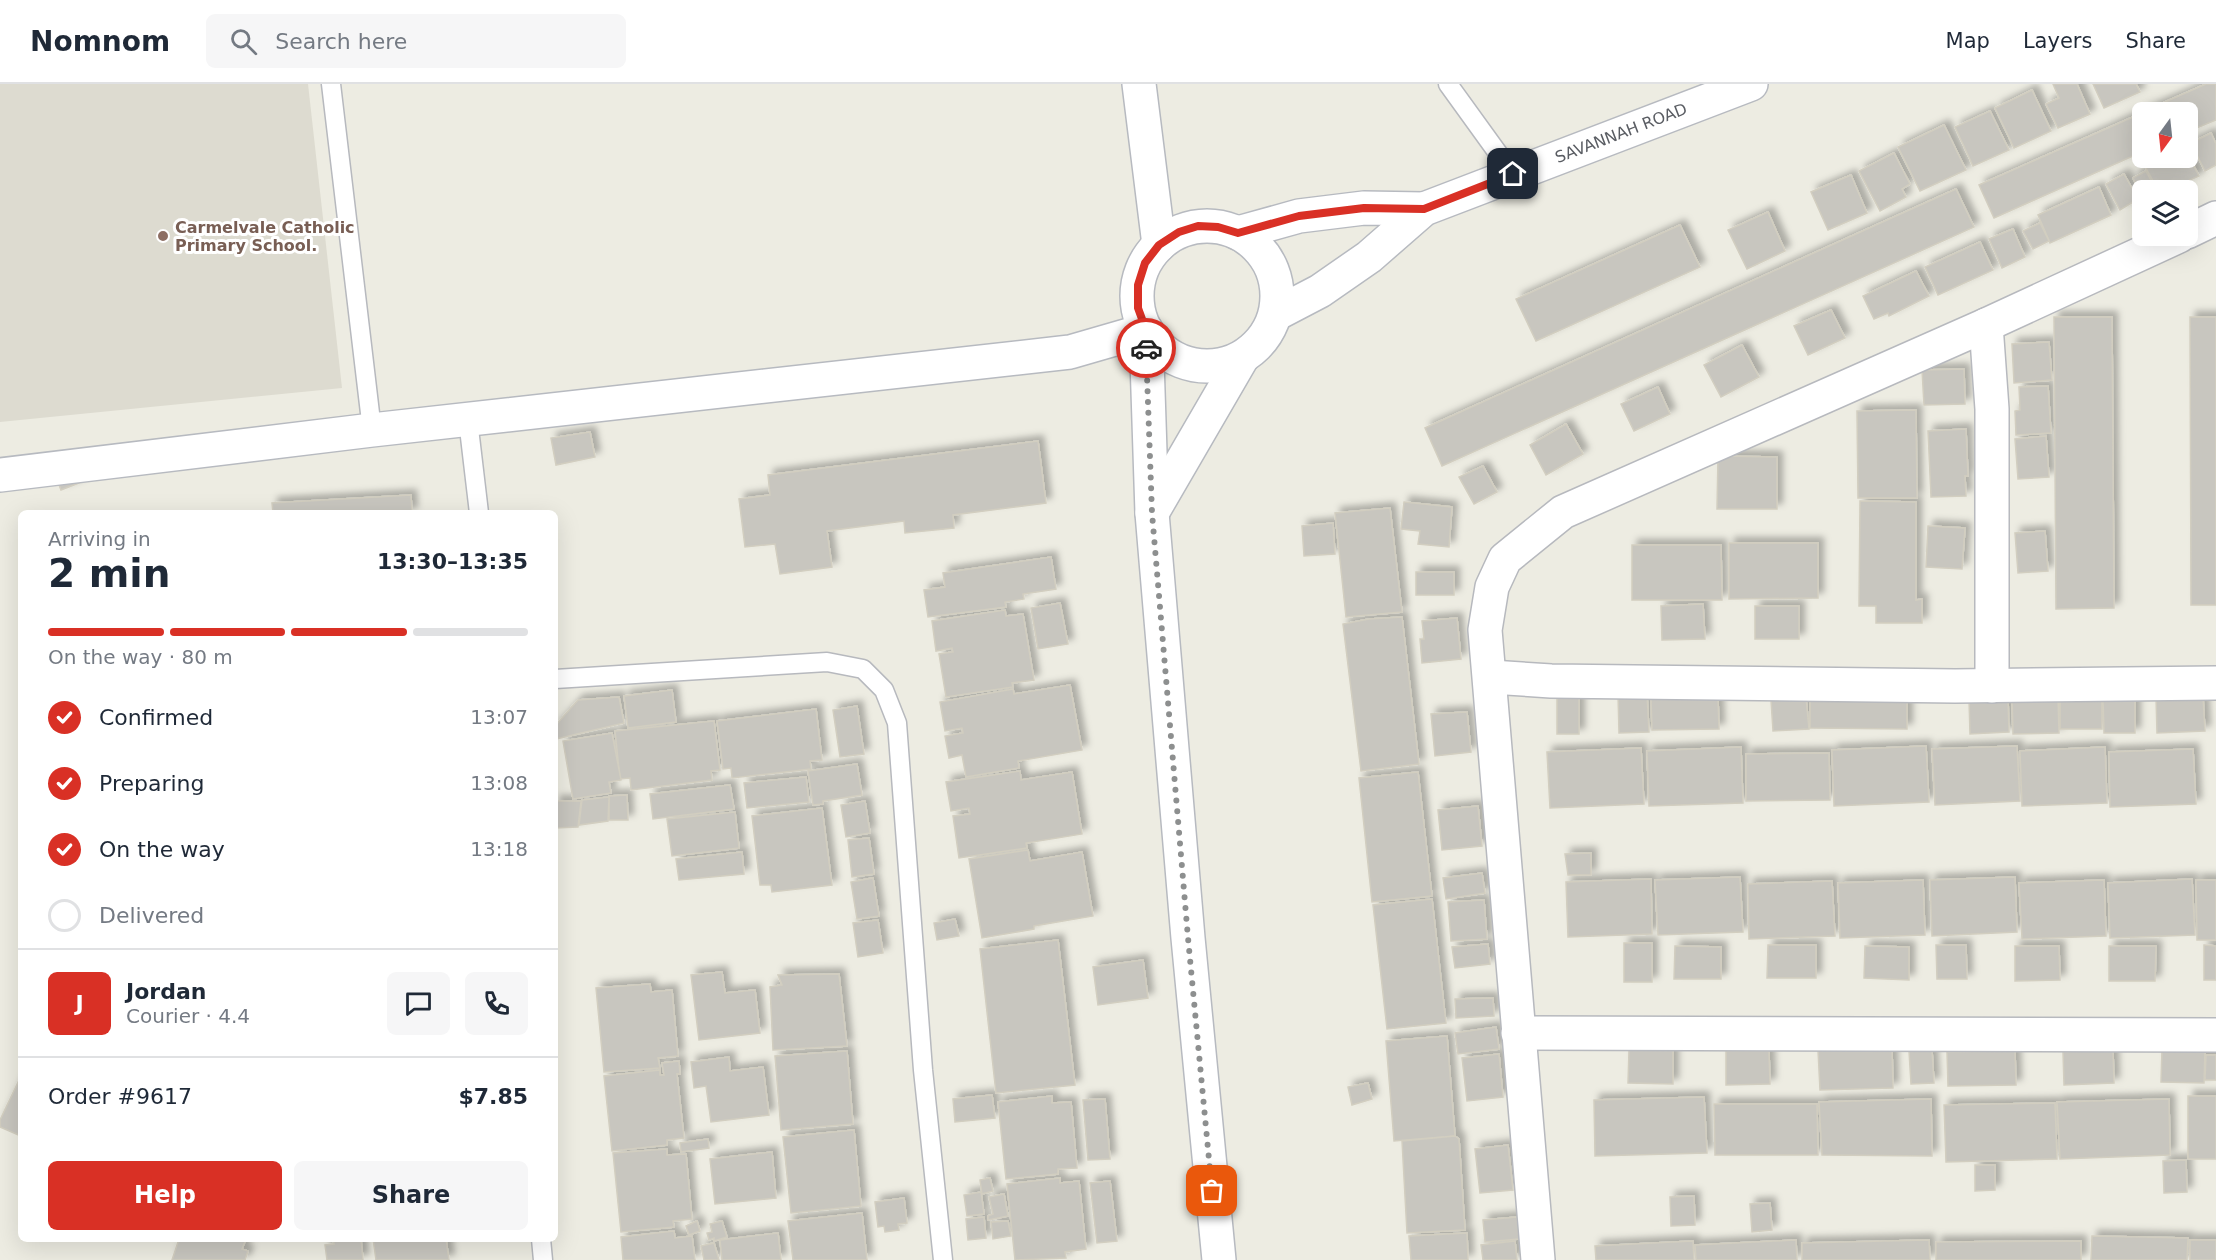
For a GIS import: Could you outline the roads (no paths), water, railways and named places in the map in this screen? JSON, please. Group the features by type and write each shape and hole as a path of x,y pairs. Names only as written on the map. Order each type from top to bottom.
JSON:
{"street":[{"path":"1139,84 1159,245"},
{"name":"SAVANNAH ROAD","path":"1276,314 1320,291 1369,257 1424,209 1751,84"},
{"name":"SAVANNAH ROAD","path":"1238,233 1299,216 1364,208 1424,209"},
{"path":"2198,227 2216,218"},
{"path":"1152,513 1242,358 1263,339 1276,314 1278,286 1268,259 1254,244 1238,233 1218,227 1198,226 1179,232 1159,245 1145,263 1138,285 1138,308 1146,330 1159,347 1178,360 1199,366 1221,365 1242,358"},
{"path":"1538,1260 1491,677 1485,630 1492,587 1505,559 1563,512 1986,325 2157,246"},
{"path":"1986,325 1992,409 1992,686"},
{"path":"0,475 372,430 1070,352 1146,330"},
{"path":"1146,330 1152,513 1188,938 1219,1260"},
{"path":"1491,677 1551,681 1992,686 2216,683"},
{"path":"1518,1033 2216,1035"}],"lane":[{"path":"330,84 372,430"},
{"path":"1448,84 1513,174"},
{"path":"468,420 479,510"},
{"path":"558,679 827,662 863,669 884,690 897,723 923,1070 943,1260"},
{"path":"541,1242 543,1260"}],"place":[{"name":"Carmelvale Catholic Primary School.","path":"163,236"}]}
